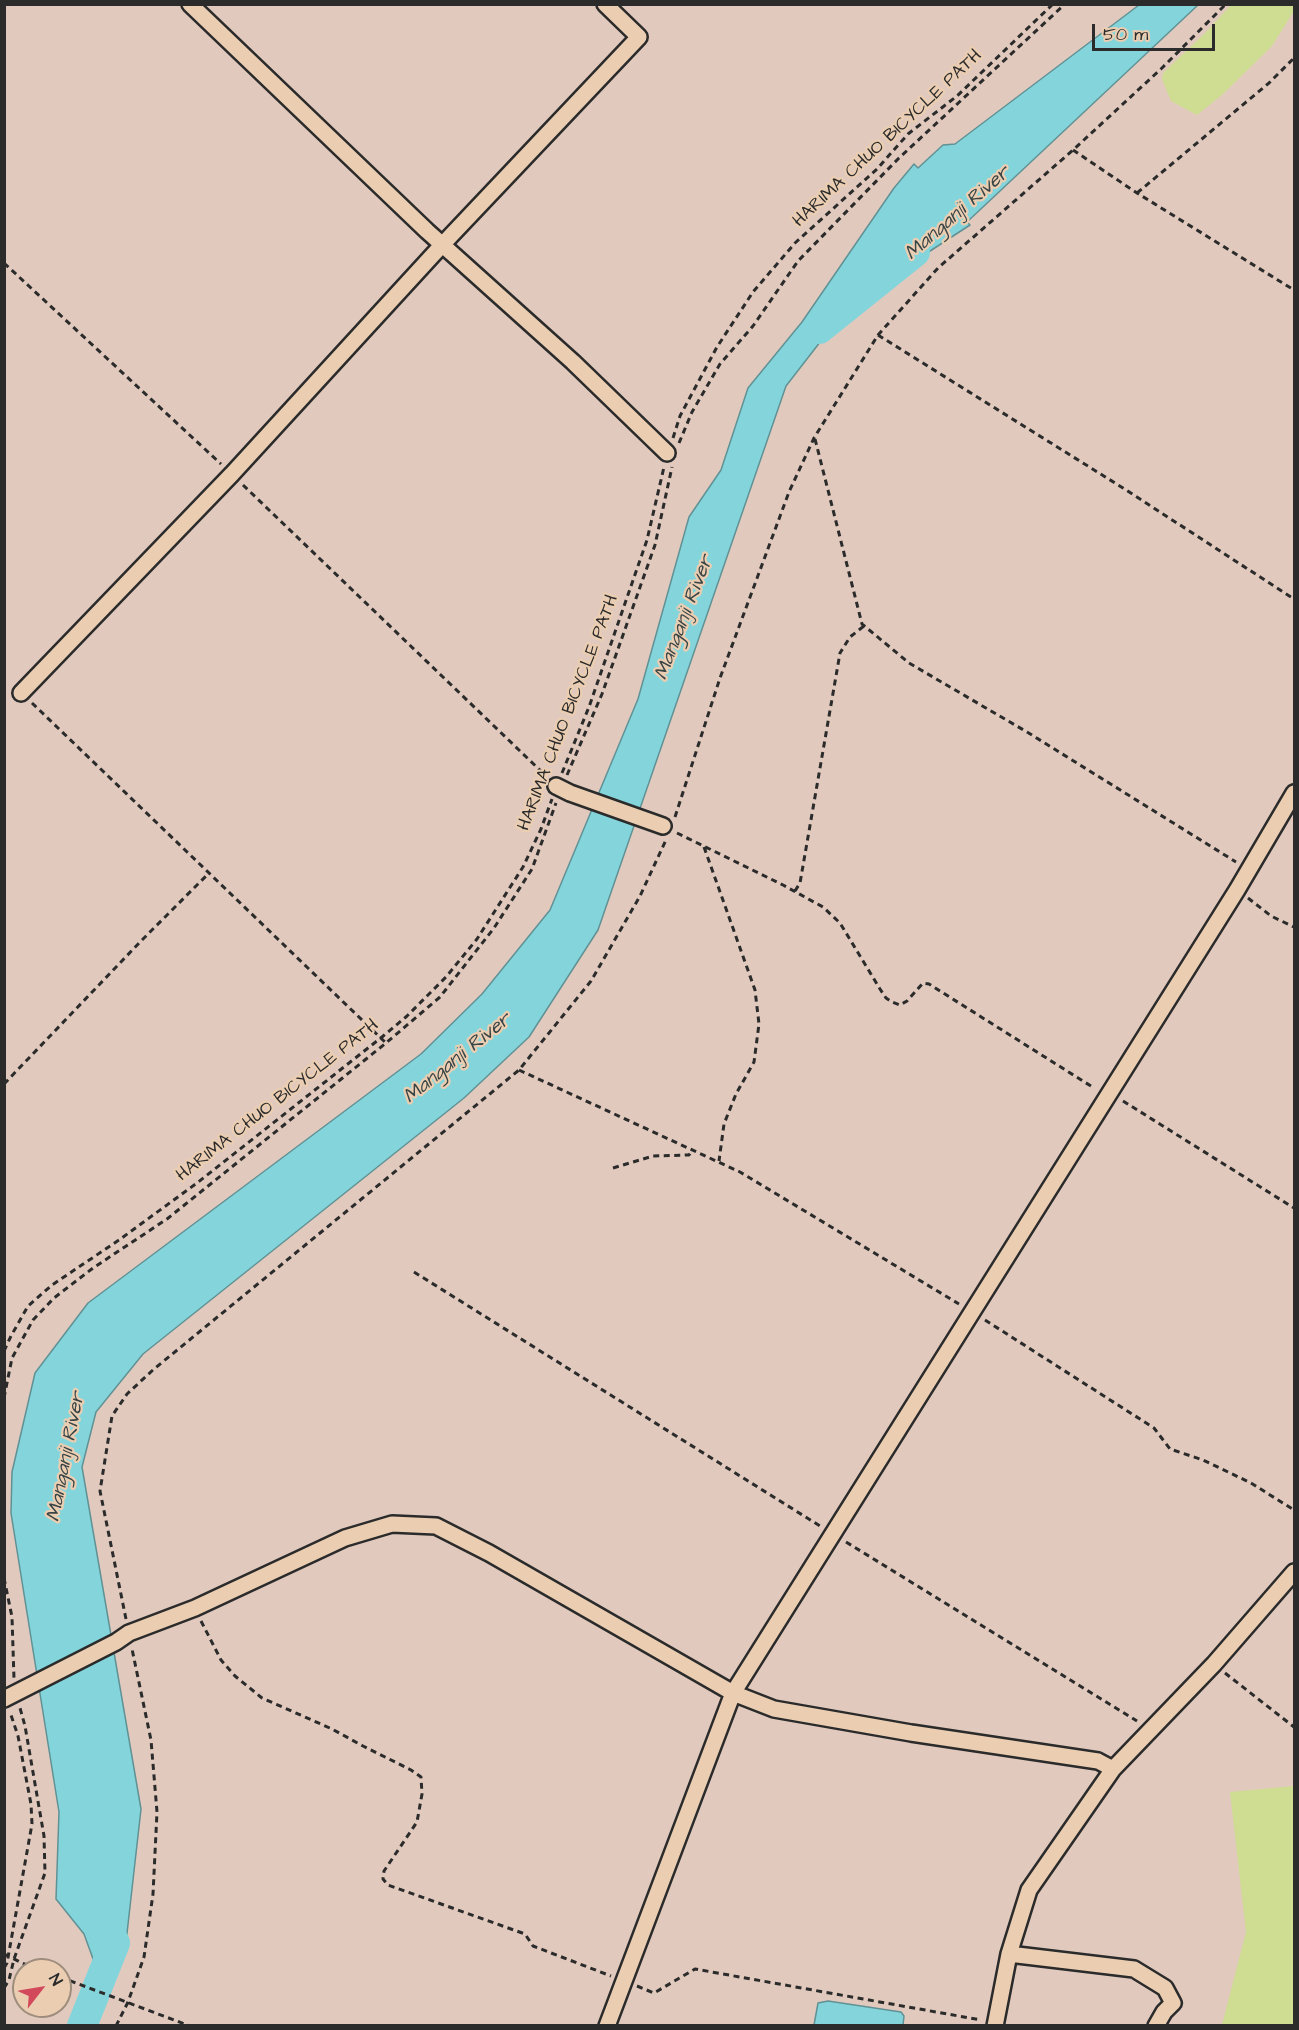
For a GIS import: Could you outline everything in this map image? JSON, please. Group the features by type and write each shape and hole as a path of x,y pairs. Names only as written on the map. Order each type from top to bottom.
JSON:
{"street":[{"path":"190,4 442,245 672,453"},
{"path":"21,693 232,474 442,245 639,37 605,4"},
{"path":"562,789 667,828"},
{"path":"607,2025 733,1693 1237,890 1294,793"},
{"path":"12,1695 123,1638 195,1608 345,1538 392,1524 436,1526 489,1553 733,1693 774,1709 911,1733 1098,1761 1113,1769"},
{"path":"998,2024 1009,1954 1029,1890 1113,1769 1214,1664 1294,1572"},
{"path":"1009,1954 1134,1969 1165,1988 1173,2003 1156,2025"}],"path":[{"name":"HARIMA CHUO BICYCLE PATH","path":"4,1352 10,1335 28,1306 52,1284 160,1212 382,1037 446,977 477,939 523,867 562,789 647,540 680,416 717,347 753,292 795,243 877,169 908,134 957,96 1053,4"},
{"path":"4,1398 12,1358 33,1320 54,1298 93,1268 167,1219 387,1043 440,997 494,928 531,869 602,694 655,545 665,504 672,453 692,412 720,364 753,326 798,261 898,158 1065,4"},
{"path":"116,2025 129,2002 145,1946 153,1894 157,1812 151,1740 123,1638 100,1491 112,1416 127,1394 154,1369 519,1070 591,981 640,896 667,828 789,492 814,438 878,335 939,268 1073,150 1162,68 1226,4"},
{"path":"1137,193 1269,83 1294,58"},
{"path":"1073,150 1137,193 1294,290"},
{"path":"4,263 232,474 562,789"},
{"path":"878,335 1123,488 1294,599"},
{"path":"814,438 864,626 909,663 1027,732 1248,869"},
{"path":"795,891 800,883 840,654 850,637 864,626"},
{"path":"21,693 387,1043"},
{"path":"667,828 823,907 840,923 880,990 892,1002 900,1005 907,1001 923,983 929,984 1294,1208"},
{"path":"704,847 755,990 759,1024 754,1062 736,1094 724,1124 718,1162"},
{"path":"4,1084 210,872"},
{"path":"1237,890 1271,916 1294,927"},
{"path":"519,1070 740,1172 972,1312 1154,1428 1170,1449 1203,1460 1251,1484 1294,1510"},
{"path":"613,1168 653,1156 689,1155 693,1149"},
{"path":"414,1272 832,1534 1152,1729"},
{"path":"4,1352 12,1358"},
{"path":"4,1578 12,1617 12,1695 31,1804 32,1824 19,1904 6,1955 8,1963 4,1968"},
{"path":"195,1608 221,1660 235,1676 262,1698 332,1728 421,1777 422,1794 417,1822 384,1871 383,1879 388,1885 525,1934 533,1946 654,1993 695,1969 998,2024"},
{"path":"1214,1664 1294,1727"},
{"path":"12,1695 25,1726 44,1836 45,1873 14,1958"},
{"path":"1289,1723 1294,1717"},
{"path":"4,1988 12,1967"},
{"path":"72,1981 190,2025"}],"green space":[{"path":"1231,5 1294,5 1294,11 1272,46 1222,95 1197,115 1171,101 1162,79 1163,73"},
{"path":"1294,1786 1294,2025 1222,2025 1246,1932 1230,1792"}],"water":[{"path":"1139,5 1198,5 967,222 970,225 927,253 862,288 786,386 598,930 529,1037 464,1098 143,1354 96,1412 82,1467 141,1809 125,1951 113,1982 100,1978 84,1934 56,1899 59,1812 11,1513 12,1472 35,1373 88,1303 421,1054 482,994 550,910 638,699 689,517 721,470 748,388 802,322 894,188 914,164 918,168 943,145 955,144"},
{"path":"828,2001 901,2012 904,2016 903,2025 814,2025 818,2003"}],"waterway":[{"name":"Manganji River","path":"819,329 915,252"},
{"name":"Manganji River","path":"82,2026 114,1941"}]}
